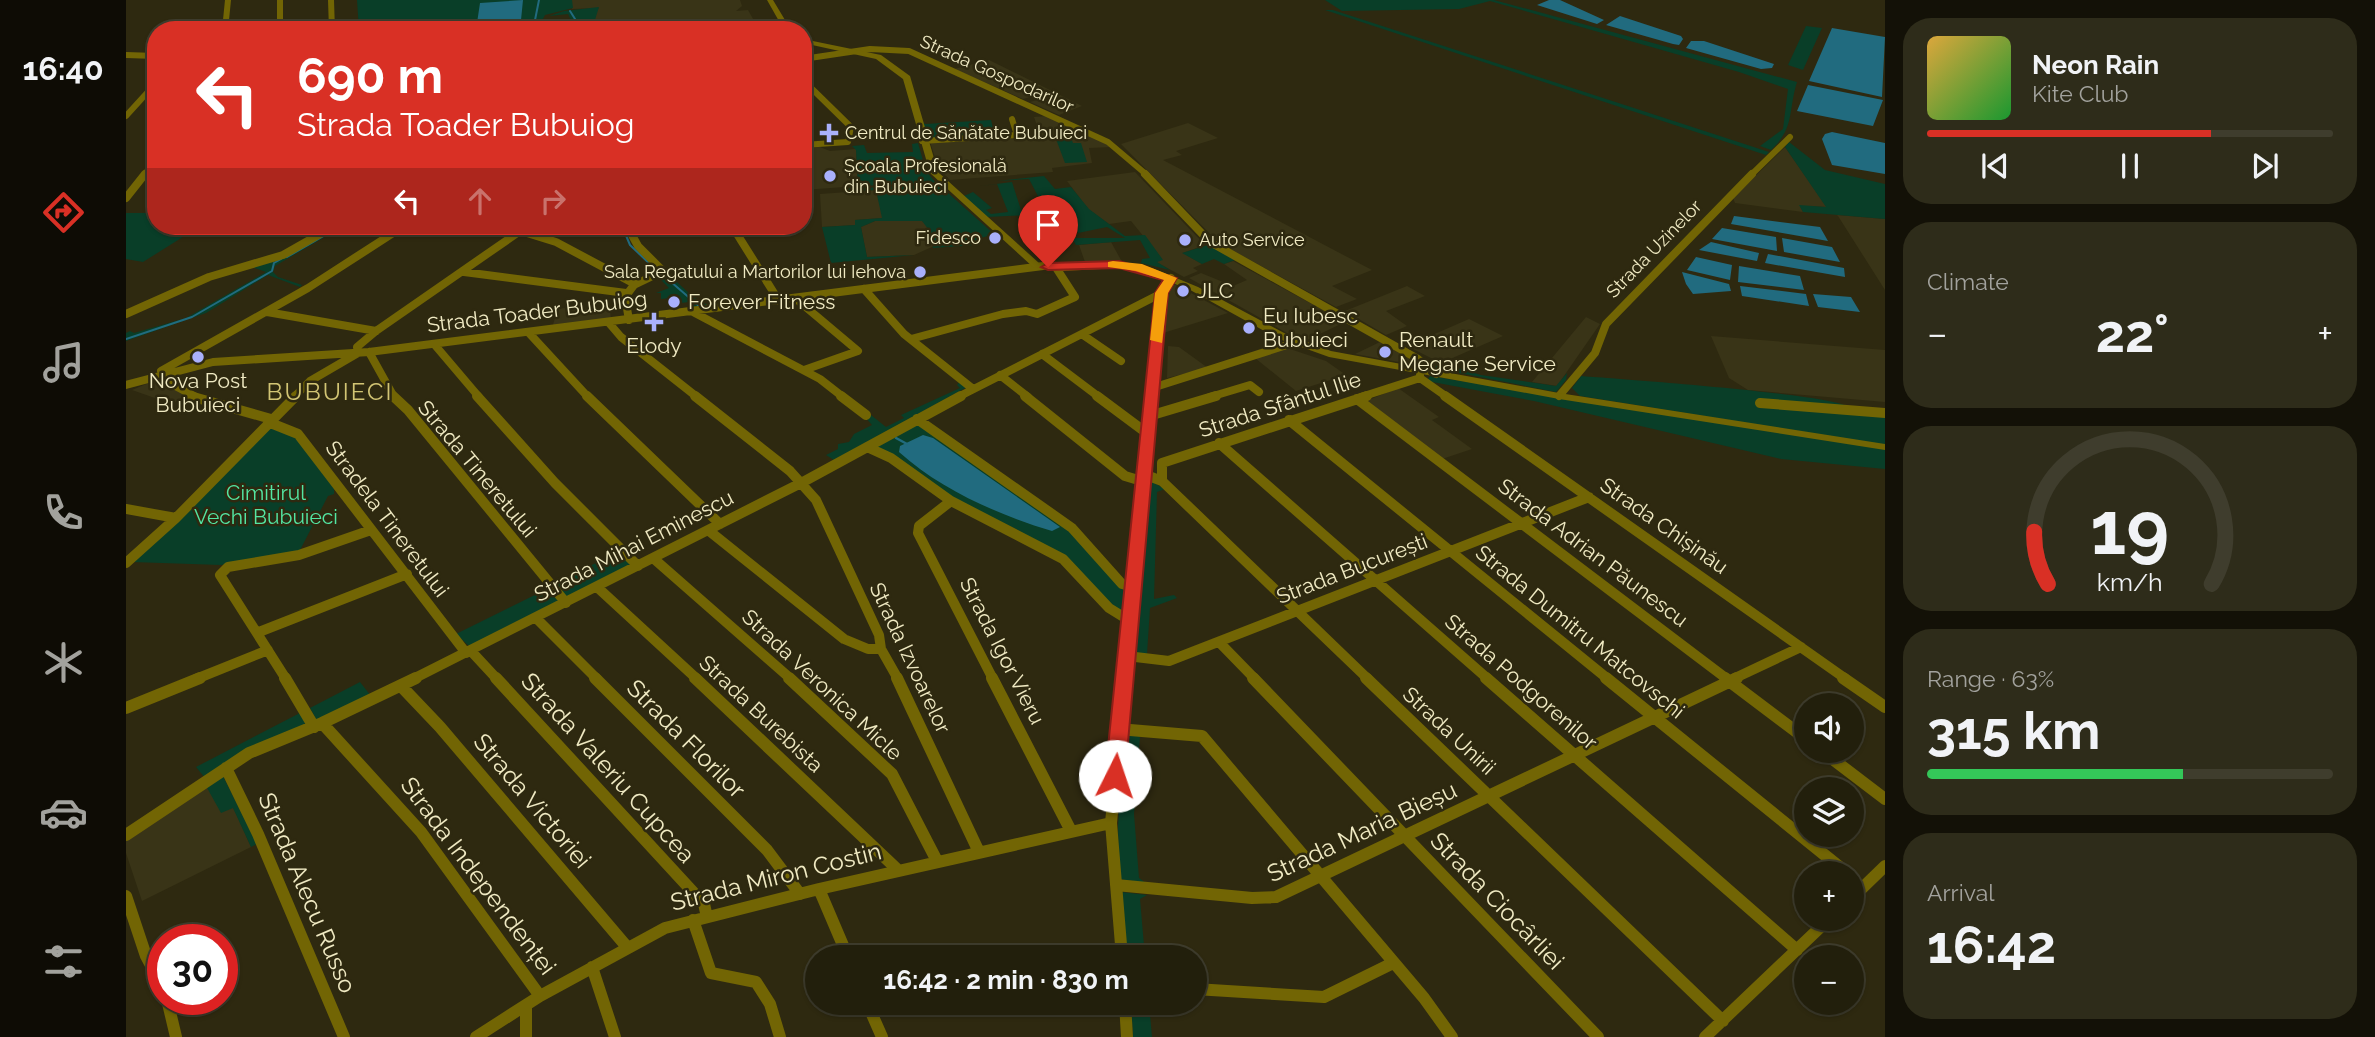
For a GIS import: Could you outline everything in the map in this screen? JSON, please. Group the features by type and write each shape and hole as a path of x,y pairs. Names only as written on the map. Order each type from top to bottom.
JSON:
{"street":[{"path":"226,21 228,0"},
{"path":"280,21 281,0"},
{"path":"331,0 332,21"},
{"path":"770,0 783,21"},
{"name":"Strada Gospodarilor","path":"812,43 856,53 884,46 909,51 1109,142 1129,157 1210,242 1418,359 1436,374"},
{"path":"812,58 856,53 881,58 909,80 930,167 940,180 1033,262 1043,266"},
{"path":"126,55 147,56"},
{"path":"812,89 851,127 848,142 812,144"},
{"path":"126,116 147,93"},
{"path":"922,141 1017,135 1012,119"},
{"name":"Strada Uzinelor","path":"1559,396 1595,353 1606,324 1706,219 1790,137"},
{"path":"126,198 147,171"},
{"path":"126,314 209,277 283,255 318,235"},
{"path":"126,391 267,312 390,235"},
{"path":"126,563 176,518 310,382 358,353 357,347 376,331 515,235"},
{"path":"540,235 572,246 634,285"},
{"path":"629,320 626,293 634,285 663,271 638,246 632,235"},
{"path":"738,235 779,300"},
{"name":"Strada Toader Bubuiog","path":"126,385 187,368 258,357 369,352 1043,266 1119,264 1171,278 1293,343 1329,354 1420,374 1436,374"},
{"path":"911,339 1003,314 1026,311 1037,314 1074,297 1075,293 1055,266"},
{"path":"464,272 626,293"},
{"path":"1121,945 1111,823 1118,729 1162,293 1171,278"},
{"path":"864,289 911,339 974,388"},
{"name":"Strada Mihai Eminescu","path":"126,835 262,747 401,687 803,482 974,388 1162,293"},
{"path":"795,298 858,351 804,370"},
{"path":"267,312 376,331"},
{"path":"693,312 804,370 866,415"},
{"name":"Strada Izvoarelor","path":"609,323 621,337 803,482 816,500 872,620 881,649 897,677 979,852"},
{"path":"529,333 559,369 720,524"},
{"path":"1083,335 1121,361"},
{"path":"1152,388 1293,343"},
{"path":"434,344 447,363 555,483 615,546 638,566"},
{"name":"Strada Tineretului","path":"369,352 392,396 408,410 566,603"},
{"path":"1042,354 1148,434"},
{"name":"Stradela Tineretului","path":"187,368 166,380 188,395 270,420 298,433 371,530 469,652"},
{"name":"Strada Sfântul Ilie","path":"1161,481 1162,463 1357,398 1420,374"},
{"name":"Strada Chișinău","path":"1420,374 1885,707"},
{"path":"1436,374 1885,447"},
{"name":"Strada Unirii","path":"1000,375 1125,476 1161,481 1723,1021"},
{"path":"1149,416 1250,385 1259,392"},
{"name":"Strada Adrian Păunescu","path":"1357,398 1794,730"},
{"path":"1760,403 1885,414"},
{"path":"917,419 1072,528 1122,584 1133,587"},
{"name":"Strada Dumitru Matcovschi","path":"1289,421 1832,861"},
{"name":"Strada Podgorenilor","path":"1219,443 1794,947"},
{"path":"867,447 891,458 951,501 1063,559 1076,570 1107,610 1130,621"},
{"name":"Strada București","path":"1127,656 1168,661 1589,497"},
{"name":"Strada Igor Vieru","path":"951,501 919,526 918,533 1072,831"},
{"path":"126,509 176,518"},
{"name":"Strada Independenței","path":"371,530 299,555 222,570 220,575 318,725 421,832 540,996"},
{"path":"708,530 844,639 869,649 881,649"},
{"name":"Strada Veronica Micle","path":"653,558 823,708 892,774 937,862"},
{"path":"259,632 407,574"},
{"name":"Strada Burebista","path":"597,587 861,832 898,870"},
{"name":"Strada Florilor","path":"536,618 767,850 800,894"},
{"name":"Strada Ciocârliei","path":"1219,642 1598,1037"},
{"name":"Strada Maria Bieșu","path":"1116,886 1267,899 1320,877 1801,647"},
{"path":"126,708 268,650"},
{"name":"Strada Valeriu Cupcea","path":"469,652 704,904 700,918 711,974 720,978 753,979 761,985 780,1037"},
{"name":"Strada Victoriei","path":"401,687 440,727 627,947"},
{"path":"1118,729 1202,736 1424,998 1452,1037"},
{"path":"1838,763 1885,799"},
{"name":"Strada Alecu Russo","path":"226,768 255,827 310,963 344,1037"},
{"name":"Strada Miron Costin","path":"476,1037 540,996 665,928 898,870 1111,823"},
{"path":"1864,885 1885,866"},
{"path":"819,889 843,945"},
{"path":"126,896 147,958"},
{"path":"1802,945 1817,931"},
{"path":"1705,1037 1794,953"},
{"path":"1207,990 1324,997 1393,963"},
{"path":"592,967 615,1037"},
{"name":"Strada Independenței","path":"526,1005 526,1037"},
{"path":"171,1015 176,1037"},
{"path":"872,1015 882,1037"},
{"path":"1126,1015 1128,1037"}],"shaded area":[{"path":"572,0 740,0 742,6 736,11 748,10 754,21 584,21 599,8 572,9"},
{"path":"989,60 1052,91 1023,99 954,69"},
{"path":"1058,94 1082,106 1059,115 1030,102"},
{"path":"1047,116 1072,128 1077,135 1091,136 1112,147 1089,148 1092,163 1052,168 1053,172 950,180 939,169 930,142 1041,137 1034,117"},
{"path":"1188,123 1218,138 1176,151 1182,155 1163,160 1372,270 1332,286 1357,299 1336,307 1219,243 1121,144"},
{"name":"Școala Profesională din Bubuieci","path":"812,147 830,151 856,149 858,186 812,189"},
{"path":"1785,147 1827,207 1800,206 1803,212 1735,203 1733,198"},
{"path":"1135,172 1205,245 1183,253 1202,264 1193,268 1198,271 1184,277 1156,262 1162,259 1131,221 1109,224 1088,209 1067,181"},
{"path":"876,190 883,218 855,220 856,225 822,227 820,194"},
{"path":"1838,216 1885,219 1885,290"},
{"path":"875,221 922,221 927,224 934,246 914,255 867,257 861,227"},
{"path":"1111,242 1121,260 1085,262 1079,245"},
{"path":"1233,261 1345,322 1303,342 1189,278 1201,273 1233,286 1247,280 1224,264"},
{"path":"1176,285 1228,313 1163,333 1168,288"},
{"path":"1407,286 1425,296 1386,311 1407,326 1386,335 1345,311"},
{"path":"558,308 610,309 611,321 552,328"},
{"path":"1586,317 1600,324 1557,386 1532,382"},
{"path":"1469,319 1503,336 1441,363 1407,346"},
{"path":"1711,336 1885,350 1885,402 1748,390 1729,378"},
{"path":"1380,342 1413,361 1410,364 1355,354"},
{"path":"1168,346 1179,347 1208,368 1167,378"},
{"path":"1287,348 1326,361 1346,375 1296,391 1255,358"},
{"path":"158,379 185,396 172,404 132,390"},
{"path":"1398,388 1439,417 1432,420 1472,449 1442,459 1366,401"},
{"path":"206,786 233,807 251,847 142,901 126,853 126,839"}],"green space":[{"path":"357,0 572,0 573,8 545,15 542,21 358,21"},
{"path":"1325,0 1494,0 1797,82 1790,119 1784,134 1771,150 1760,146 1783,129 1788,89 1739,72 1490,1 1459,9 1342,11"},
{"path":"599,7 595,21 572,21 568,14 549,16 564,11"},
{"path":"1325,10 1333,10 1769,152 1766,155"},
{"path":"1806,26 1822,28 1803,70 1788,65"},
{"path":"921,119 925,124 991,120 995,136 925,140"},
{"path":"1071,138 1073,143 1081,143 1087,162 1065,163 1056,139"},
{"path":"1789,142 1825,170 1885,184 1885,219 1803,212 1799,205 1826,207 1785,147"},
{"path":"918,143 926,171 936,183 858,186 856,150 852,146 864,145 867,153 913,152 912,144"},
{"path":"1044,176 1055,189 1071,187 1089,209 1125,236 1145,235 1163,260 1157,262 1170,270 1141,263 1142,259 1150,258 1140,240 1076,245 1072,238 1125,238 1107,227 1078,233 1067,206 1038,205 1040,200 1029,179 997,181"},
{"path":"1012,182 1021,210 1060,208 1049,211 1056,231 1068,232 1068,226 1071,226 1074,234 1045,238 1051,235 1046,226 1041,226 1032,215 987,217 964,196 973,192 992,208 986,210 991,214 1008,212 997,184 980,186"},
{"path":"938,184 994,234 978,239 979,244 975,245 933,248 932,234 922,221 875,221 861,227 867,257 914,255 831,263 822,227 855,225 855,220 882,218 876,190 845,192 844,189"},
{"path":"126,213 147,213 147,235 186,235 143,262 126,259"},
{"path":"318,235 328,235 275,266 273,272 278,277 302,285 300,287 268,275 206,313 126,341 126,333 130,331 134,333 186,318 266,272 252,267"},
{"path":"1208,245 1235,260 1224,264 1214,259 1202,264 1182,253"},
{"path":"666,272 692,296 709,306 695,309 689,302 681,303 680,297 661,299 661,293 656,293 669,288 657,276"},
{"path":"1441,363 1481,375 1556,386 1567,373 1566,380 1556,392 1434,368"},
{"path":"1430,376 1885,449 1885,469 1781,459 1534,401 1427,381"},
{"path":"1581,376 1771,393 1839,403 1853,409 1755,401 1757,405 1885,416 1885,445 1580,396 1572,388"},
{"path":"960,381 967,387 834,460 826,455 838,449 838,444 849,442 854,434 872,425 865,417 871,415 886,427 904,418 901,415 960,388 957,385"},
{"path":"918,423 1066,527 1126,592 1123,615 1066,559 1016,529 953,499 873,448"},
{"name":"Cimitirul Vechi Bubuieci","path":"268,426 295,433 334,484 334,494 328,496 299,552 221,565 132,562"},
{"path":"1149,480 1165,489 1157,492 1154,599 1174,595 1177,598 1150,608 1147,654 1132,652"},
{"path":"617,553 631,565 567,597 554,583"},
{"path":"549,588 560,601 469,646 456,634"},
{"path":"360,682 371,696 317,721 310,708"},
{"path":"301,710 306,723 205,778 196,767 298,714"},
{"path":"1124,734 1140,736 1134,814 1139,878 1146,883 1119,879 1118,826"},
{"path":"223,776 257,844 251,847 233,808 221,813 206,786"},
{"path":"1121,892 1147,895 1140,899 1144,945 1126,945"},
{"path":"1132,1015 1150,1015 1152,1037 1133,1037"}],"water":[{"path":"523,0 521,20 477,21 480,3"},
{"path":"1549,0 1560,0 1604,20 1597,24 1537,5"},
{"path":"1620,16 1681,36 1683,39 1679,45 1673,44 1606,25"},
{"path":"1832,28 1885,37 1882,97 1809,81"},
{"path":"1691,41 1704,41 1774,64 1772,68 1761,69 1686,48"},
{"path":"1808,85 1883,100 1873,126 1797,111"},
{"path":"1832,132 1885,143 1885,174 1832,165 1822,139 1825,134"},
{"path":"1734,216 1820,227 1828,241 1731,224"},
{"path":"1722,228 1776,237 1777,251 1712,239"},
{"path":"1782,238 1832,247 1840,262 1784,252"},
{"path":"1711,242 1759,253 1757,261 1699,250"},
{"path":"1768,254 1844,268 1845,277 1765,263"},
{"path":"1696,257 1732,265 1730,280 1687,270"},
{"path":"1739,266 1800,276 1804,290 1738,282"},
{"path":"1682,272 1729,284 1731,291 1693,294"},
{"path":"1740,286 1806,294 1809,306 1742,296"},
{"path":"1813,294 1851,297 1860,312 1818,307"},
{"path":"923,435 933,438 1060,527 1052,531 971,500 915,466 899,452 900,446"}],"waterway":[{"path":"535,21 539,0"},
{"path":"570,11 576,21"},
{"path":"287,257 325,235"},
{"path":"626,235 630,245 653,267"},
{"path":"126,339 192,317 272,271 274,263 281,259"},
{"path":"663,275 700,307"},
{"path":"896,438 907,444"}],"slow traffic":[{"path":"1113,264 1146,269 1171,278 1162,293 1157,340"}],"place":[{"name":"Centrul de Sănătate Bubuieci","path":"829,133"},
{"name":"Școala Profesională din Bubuieci","path":"830,176"},
{"name":"Fidesco","path":"995,238"},
{"name":"Auto Service","path":"1185,240"},
{"name":"Sala Regatului a Martorilor lui Iehova","path":"920,272"},
{"name":"JLC","path":"1183,291"},
{"name":"Forever Fitness","path":"674,302"},
{"name":"Elody","path":"654,322"},
{"name":"Eu Iubesc Bubuieci","path":"1249,328"},
{"name":"Renault Megane Service","path":"1385,352"},
{"name":"Nova Post Bubuieci","path":"198,357"}],"district":[{"name":"BUBUIECI","path":"330,392"}],"route":[{"path":"1048,267 1119,264 1146,269 1171,278 1162,293 1115,776"}]}
